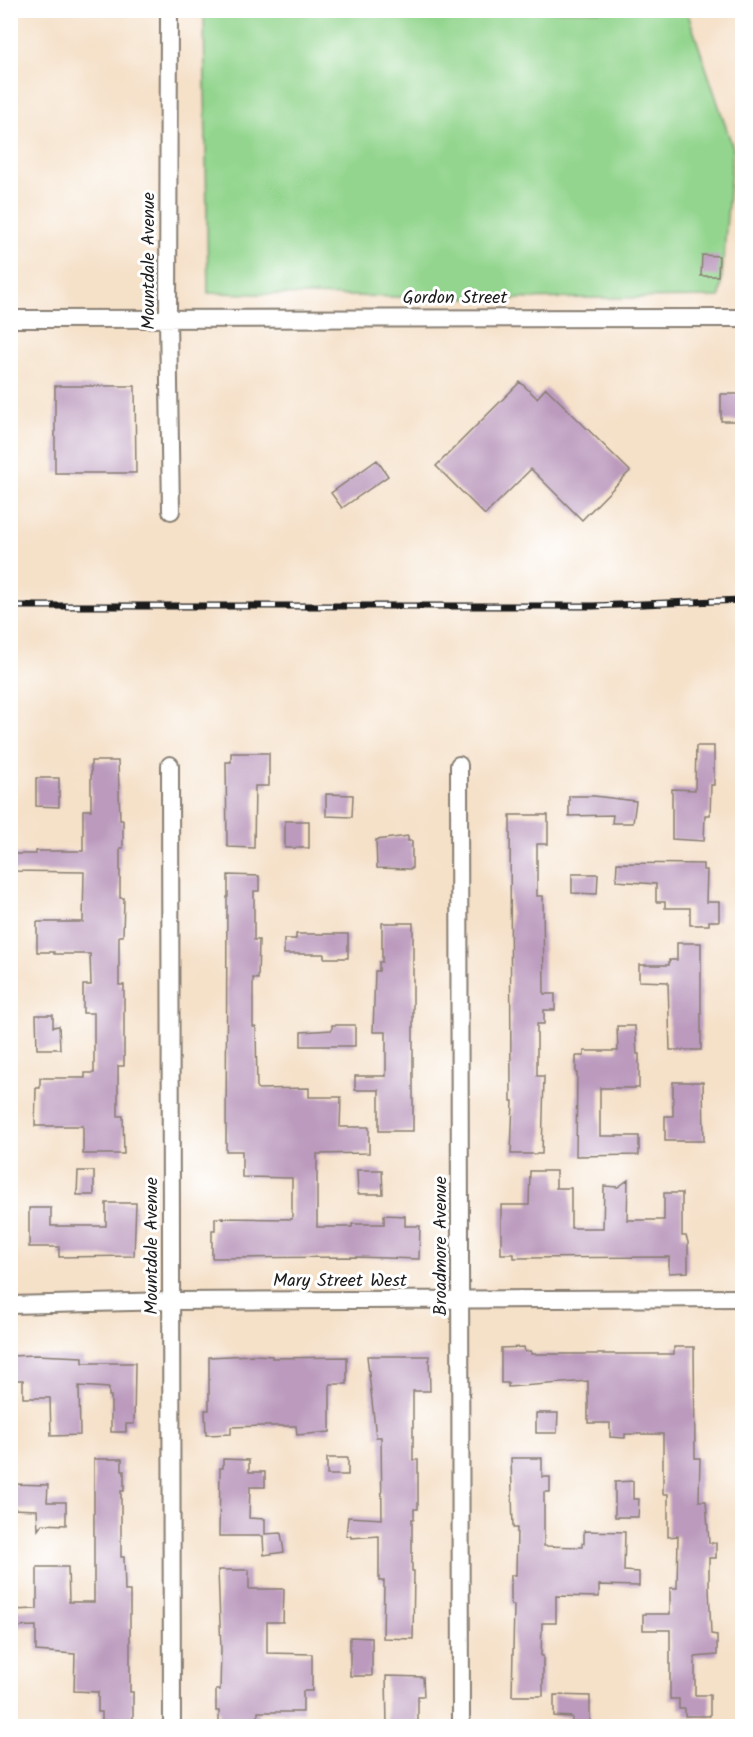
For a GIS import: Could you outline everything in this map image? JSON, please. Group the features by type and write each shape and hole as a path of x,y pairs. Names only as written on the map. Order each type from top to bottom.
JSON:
{"street":[{"name":"Mountdale Avenue","path":"169,10 168,318 171,511"},
{"name":"Gordon Street","path":"10,319 742,318"},
{"name":"Mountdale Avenue","path":"170,765 172,1726"},
{"name":"Broadmore Avenue","path":"459,765 460,1726"},
{"name":"Mary Street West","path":"10,1305 172,1301 742,1298"}],"green space":[{"path":"204,11 687,11 733,148 720,297 493,299 208,293"}],"building":[{"path":"702,255 719,256 718,276 701,276"},
{"path":"520,382 537,398 546,388 630,471 582,520 531,469 485,515 436,466"},
{"path":"55,386 135,386 136,473 55,473"},
{"path":"721,394 742,394 742,421 721,421"},
{"path":"377,460 388,476 342,508 331,493"},
{"path":"696,746 714,746 714,785 711,785 710,815 705,815 704,841 672,839 672,789 695,790"},
{"path":"231,753 269,753 269,786 255,786 254,848 228,847 227,844 226,762 231,762"},
{"path":"91,761 118,761 120,820 123,820 123,848 120,848 120,898 124,898 123,936 119,936 119,985 124,985 124,1066 118,1066 118,1116 123,1116 124,1154 83,1154 83,1126 35,1126 36,1088 40,1088 40,1078 85,1078 85,1073 94,1073 94,1013 83,1013 83,985 91,985 90,954 37,952 37,922 83,922 84,872 11,871 11,854 36,854 36,851 83,851 83,810 91,810"},
{"path":"36,778 59,778 59,807 36,806"},
{"path":"326,794 353,795 352,817 326,816"},
{"path":"569,796 594,796 636,801 633,823 612,823 613,815 569,816"},
{"path":"510,815 548,815 548,844 537,844 537,896 543,896 544,994 555,994 555,1010 544,1010 544,1024 537,1024 537,1076 544,1076 542,1154 511,1154 513,1101 511,1101"},
{"path":"285,821 309,821 309,848 285,848"},
{"path":"408,836 408,841 412,841 412,869 377,868 376,840"},
{"path":"617,863 703,864 703,870 707,870 706,902 719,902 719,921 709,921 709,925 690,925 690,908 665,908 665,902 656,902 656,884 616,881"},
{"path":"572,874 598,874 597,894 572,893"},
{"path":"228,875 259,876 259,891 254,891 254,940 259,940 258,979 253,978 257,1089 309,1088 309,1097 341,1097 340,1127 369,1127 369,1153 317,1154 317,1227 384,1224 384,1215 405,1216 405,1226 420,1226 419,1259 212,1258 212,1230 215,1230 215,1218 292,1219 292,1178 242,1177 242,1151 226,1151"},
{"path":"382,923 413,923 413,1131 379,1131 379,1090 355,1090 355,1076 386,1076 386,1032 373,1032 375,971 379,971 379,962 382,962"},
{"path":"296,934 348,934 348,958 324,958 324,954 284,954 284,939 296,939"},
{"path":"677,943 701,943 701,1050 670,1050 668,982 639,981 639,965 669,965 669,960 677,960"},
{"path":"36,1015 53,1015 53,1027 59,1026 60,1049 37,1049"},
{"path":"332,1025 355,1025 355,1046 301,1046 301,1032 332,1030"},
{"path":"617,1026 635,1026 637,1054 639,1054 639,1088 600,1088 600,1136 639,1136 639,1155 576,1156 576,1056 584,1056 584,1051 618,1051"},
{"path":"673,1082 703,1082 704,1141 665,1141 665,1116 673,1116"},
{"path":"357,1170 382,1170 383,1194 358,1194"},
{"path":"78,1171 94,1171 94,1195 77,1195"},
{"path":"530,1171 556,1171 556,1188 571,1188 571,1228 603,1228 604,1186 618,1187 628,1180 627,1220 664,1220 664,1193 682,1193 682,1236 686,1236 688,1242 688,1272 669,1273 669,1257 514,1258 514,1254 501,1254 501,1205 529,1205"},
{"path":"106,1203 136,1203 134,1256 59,1257 59,1247 29,1247 29,1208 51,1208 51,1226 106,1226"},
{"path":"524,1347 525,1352 531,1351 531,1354 674,1354 674,1347 694,1347 695,1458 700,1458 699,1501 706,1501 709,1543 716,1543 716,1558 709,1558 709,1588 711,1634 717,1635 717,1655 695,1657 695,1695 710,1695 710,1716 685,1716 685,1709 679,1709 679,1699 670,1699 670,1630 643,1630 643,1614 670,1614 670,1588 677,1588 678,1536 668,1537 668,1494 663,1494 663,1434 625,1434 625,1438 610,1437 610,1423 588,1423 588,1381 508,1387 508,1383 501,1383 501,1348"},
{"path":"10,1356 83,1357 83,1363 135,1363 134,1424 126,1424 126,1432 111,1432 109,1388 79,1386 80,1435 51,1436 50,1398 23,1398 23,1380 10,1380"},
{"path":"272,1356 272,1358 347,1357 347,1384 330,1384 330,1432 297,1435 296,1426 262,1426 231,1427 231,1434 206,1435 205,1410 209,1410 209,1357"},
{"path":"367,1356 429,1356 430,1391 413,1391 413,1460 418,1460 418,1509 414,1509 414,1519 412,1519 413,1639 383,1638 384,1581 379,1581 379,1536 351,1538 351,1536 346,1536 348,1517 382,1519 381,1437 376,1437"},
{"path":"536,1413 558,1413 557,1433 536,1433"},
{"path":"327,1458 348,1458 348,1475 327,1475"},
{"path":"511,1458 542,1458 542,1477 550,1477 550,1492 544,1492 544,1546 582,1547 584,1531 625,1532 624,1571 639,1572 639,1586 599,1585 599,1597 556,1596 556,1623 542,1623 543,1696 512,1696 514,1605 511,1605 511,1575 516,1575 517,1528 513,1528"},
{"path":"94,1459 122,1459 122,1471 124,1471 124,1491 121,1491 121,1557 124,1557 125,1591 130,1591 130,1692 133,1692 133,1726 102,1726 102,1712 98,1712 98,1692 74,1691 75,1654 36,1651 36,1626 10,1627 10,1610 37,1609 37,1567 68,1567 69,1602 94,1602"},
{"path":"223,1459 249,1460 249,1472 265,1472 265,1487 250,1487 249,1518 265,1519 265,1534 281,1533 284,1552 264,1555 263,1536 219,1536 220,1468 223,1468"},
{"path":"633,1481 633,1499 639,1499 638,1517 615,1517 615,1482"},
{"path":"10,1484 48,1485 47,1502 66,1502 66,1525 42,1524 38,1530 37,1510 10,1509"},
{"path":"218,1570 249,1570 249,1589 284,1589 283,1622 267,1622 267,1653 312,1654 312,1691 303,1691 303,1712 258,1712 258,1726 219,1726 219,1711 216,1711 216,1690 220,1690 221,1650"},
{"path":"350,1637 372,1638 372,1676 350,1676"},
{"path":"386,1676 423,1677 424,1696 418,1696 418,1726 387,1726"},
{"path":"554,1695 590,1696 590,1726 572,1726 572,1717 554,1716"}],"railway":[{"path":"10,606 593,606 742,600"}]}
